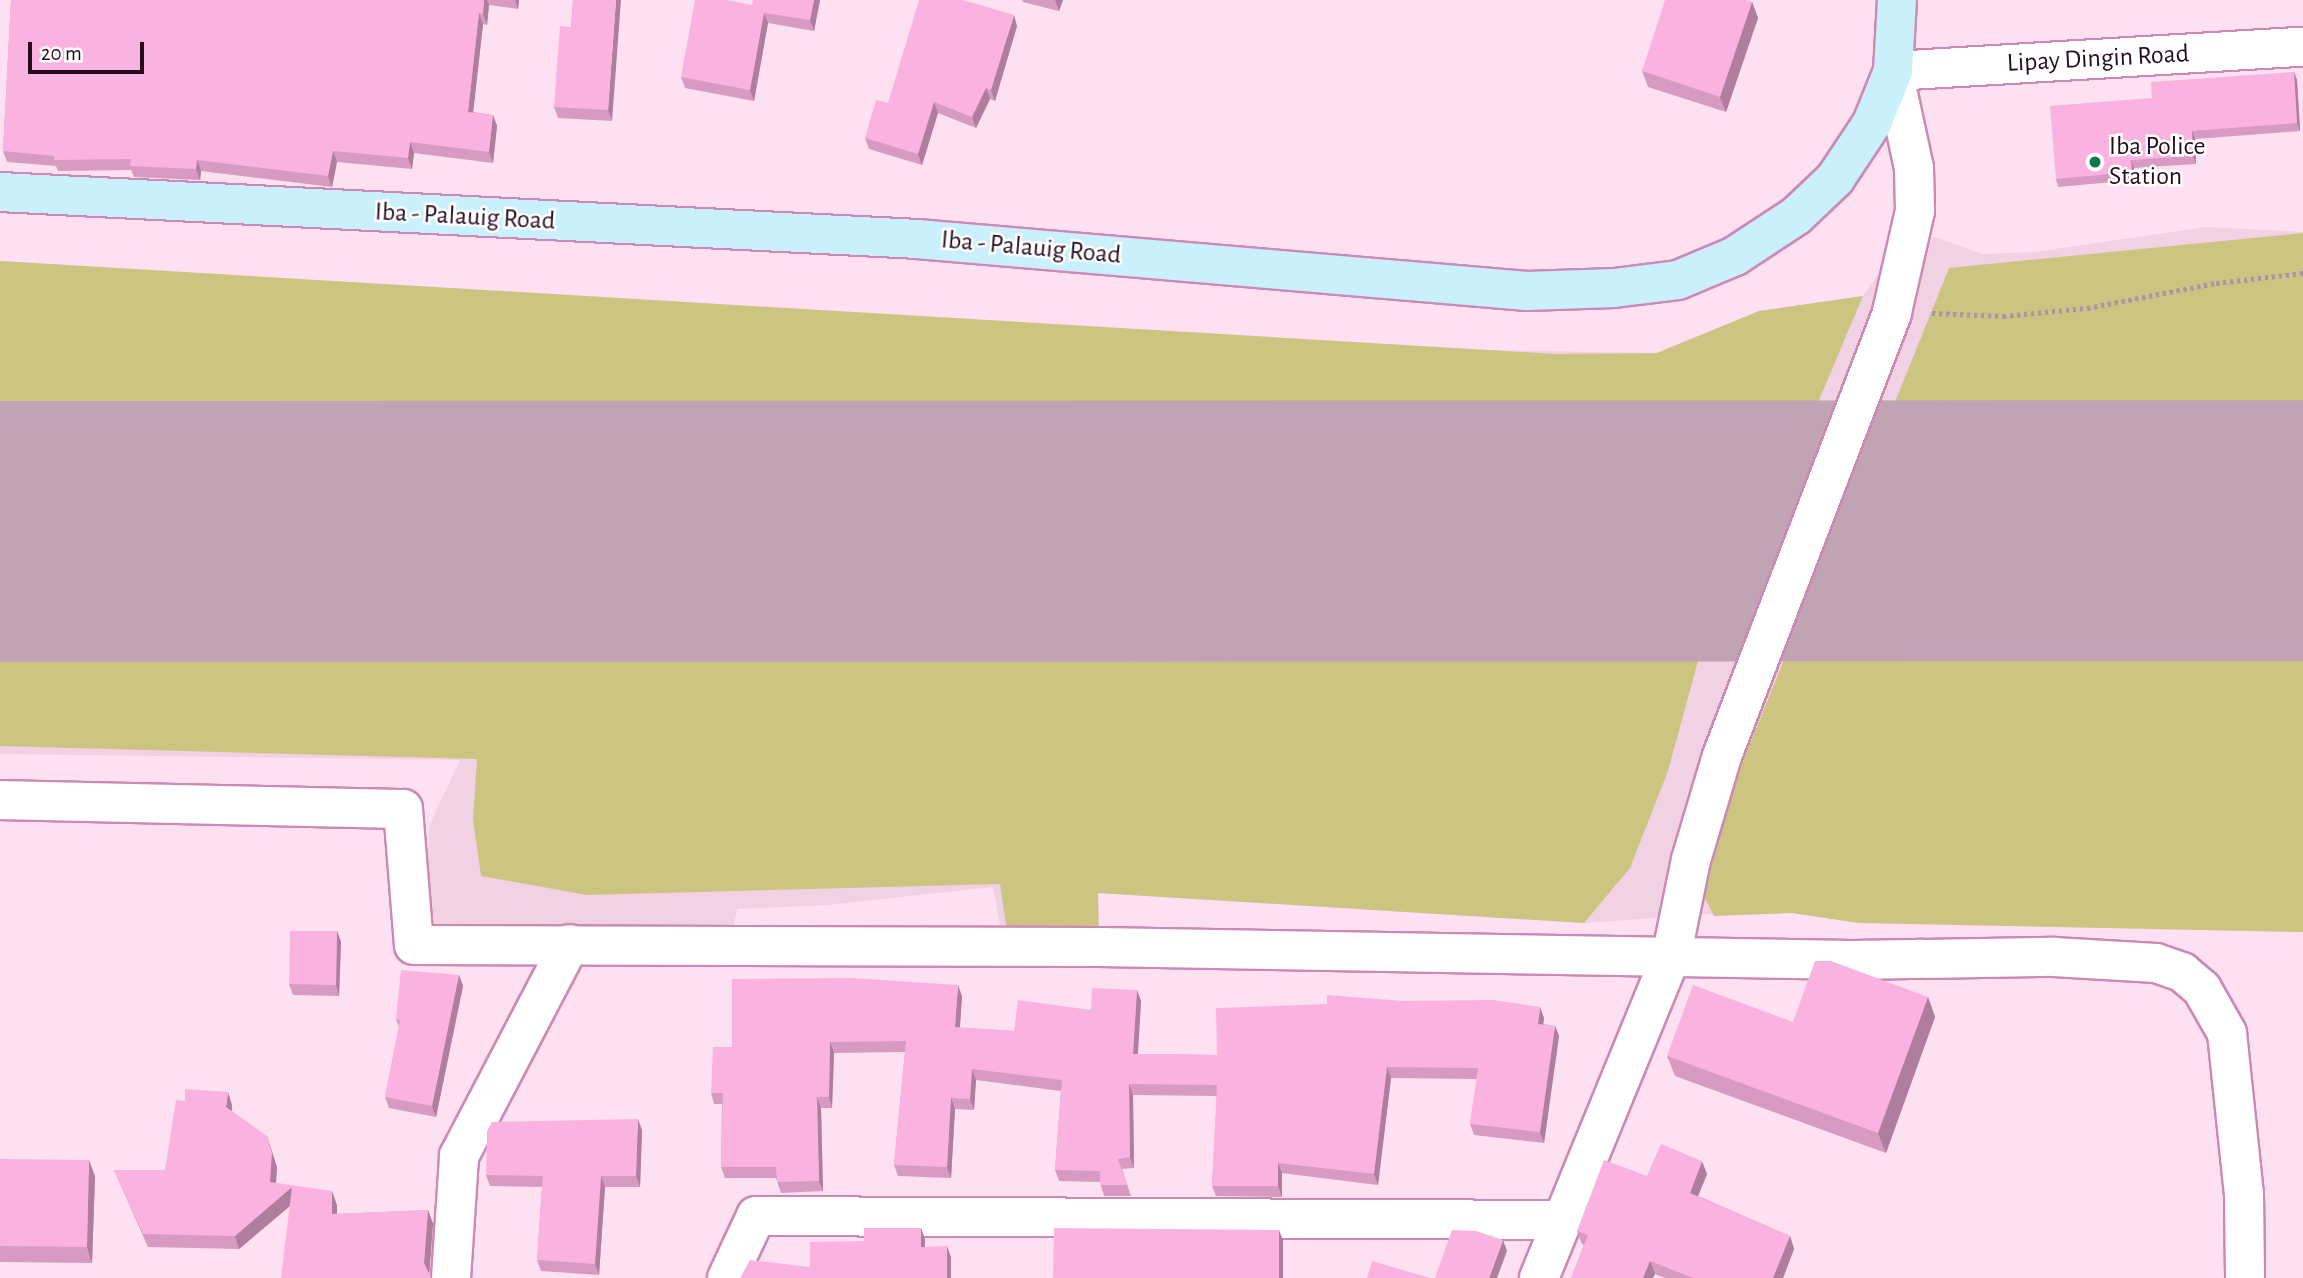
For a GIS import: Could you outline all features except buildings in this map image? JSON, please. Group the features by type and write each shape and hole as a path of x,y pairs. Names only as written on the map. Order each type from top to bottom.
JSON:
{"main road":[{"name":"Iba - Palauig Road","path":"0,192 917,239 1527,291 1614,288 1678,280 1735,256 1796,216 1835,179 1872,123 1893,71 1896,0"}],"street":[{"name":"Lipay Dingin Road","path":"1893,71 2303,47"},
{"path":"1539,1278 1672,954 1691,860 1722,756 1892,312 1915,211 1914,168 1893,71"},
{"path":"0,800 402,809 414,945 570,944 1672,954 1853,960 2054,957 2156,963 2182,972 2217,1009 2227,1033 2240,1143 2245,1278"},
{"path":"451,1278 459,1156 570,944"},
{"path":"727,1278 756,1216 1562,1220"}],"path":[{"path":"1892,312 2003,316 2063,310 2303,273"}],"shaded area":[{"path":"2206,227 2303,232 2303,932 1859,923 1792,913 1740,912 1584,923 1098,893 1100,947 1004,947 993,887 827,905 737,909 730,944 449,942 424,919 430,824 460,760 0,754 0,261 1424,349 1656,353 1759,311 1863,296 1881,271 1924,267 1932,236 1982,254 2035,252"},
{"path":"2303,233 2303,479 1864,479 1949,268"},
{"path":"0,261 1556,354 1657,353 1759,311 1863,296 1795,457 0,458"},
{"path":"1714,602 1668,771 1630,868 1584,923 1098,893 1099,945 1009,945 1000,884 587,895 481,876 473,819 477,759 0,746 0,604"},
{"path":"2303,602 2303,932 1859,923 1792,913 1714,916 1703,894 1708,861 1743,761 1807,603"}],"runway":[{"path":"0,531 2303,530"}],"place":[{"name":"Iba Police Station","path":"2095,162"}]}
